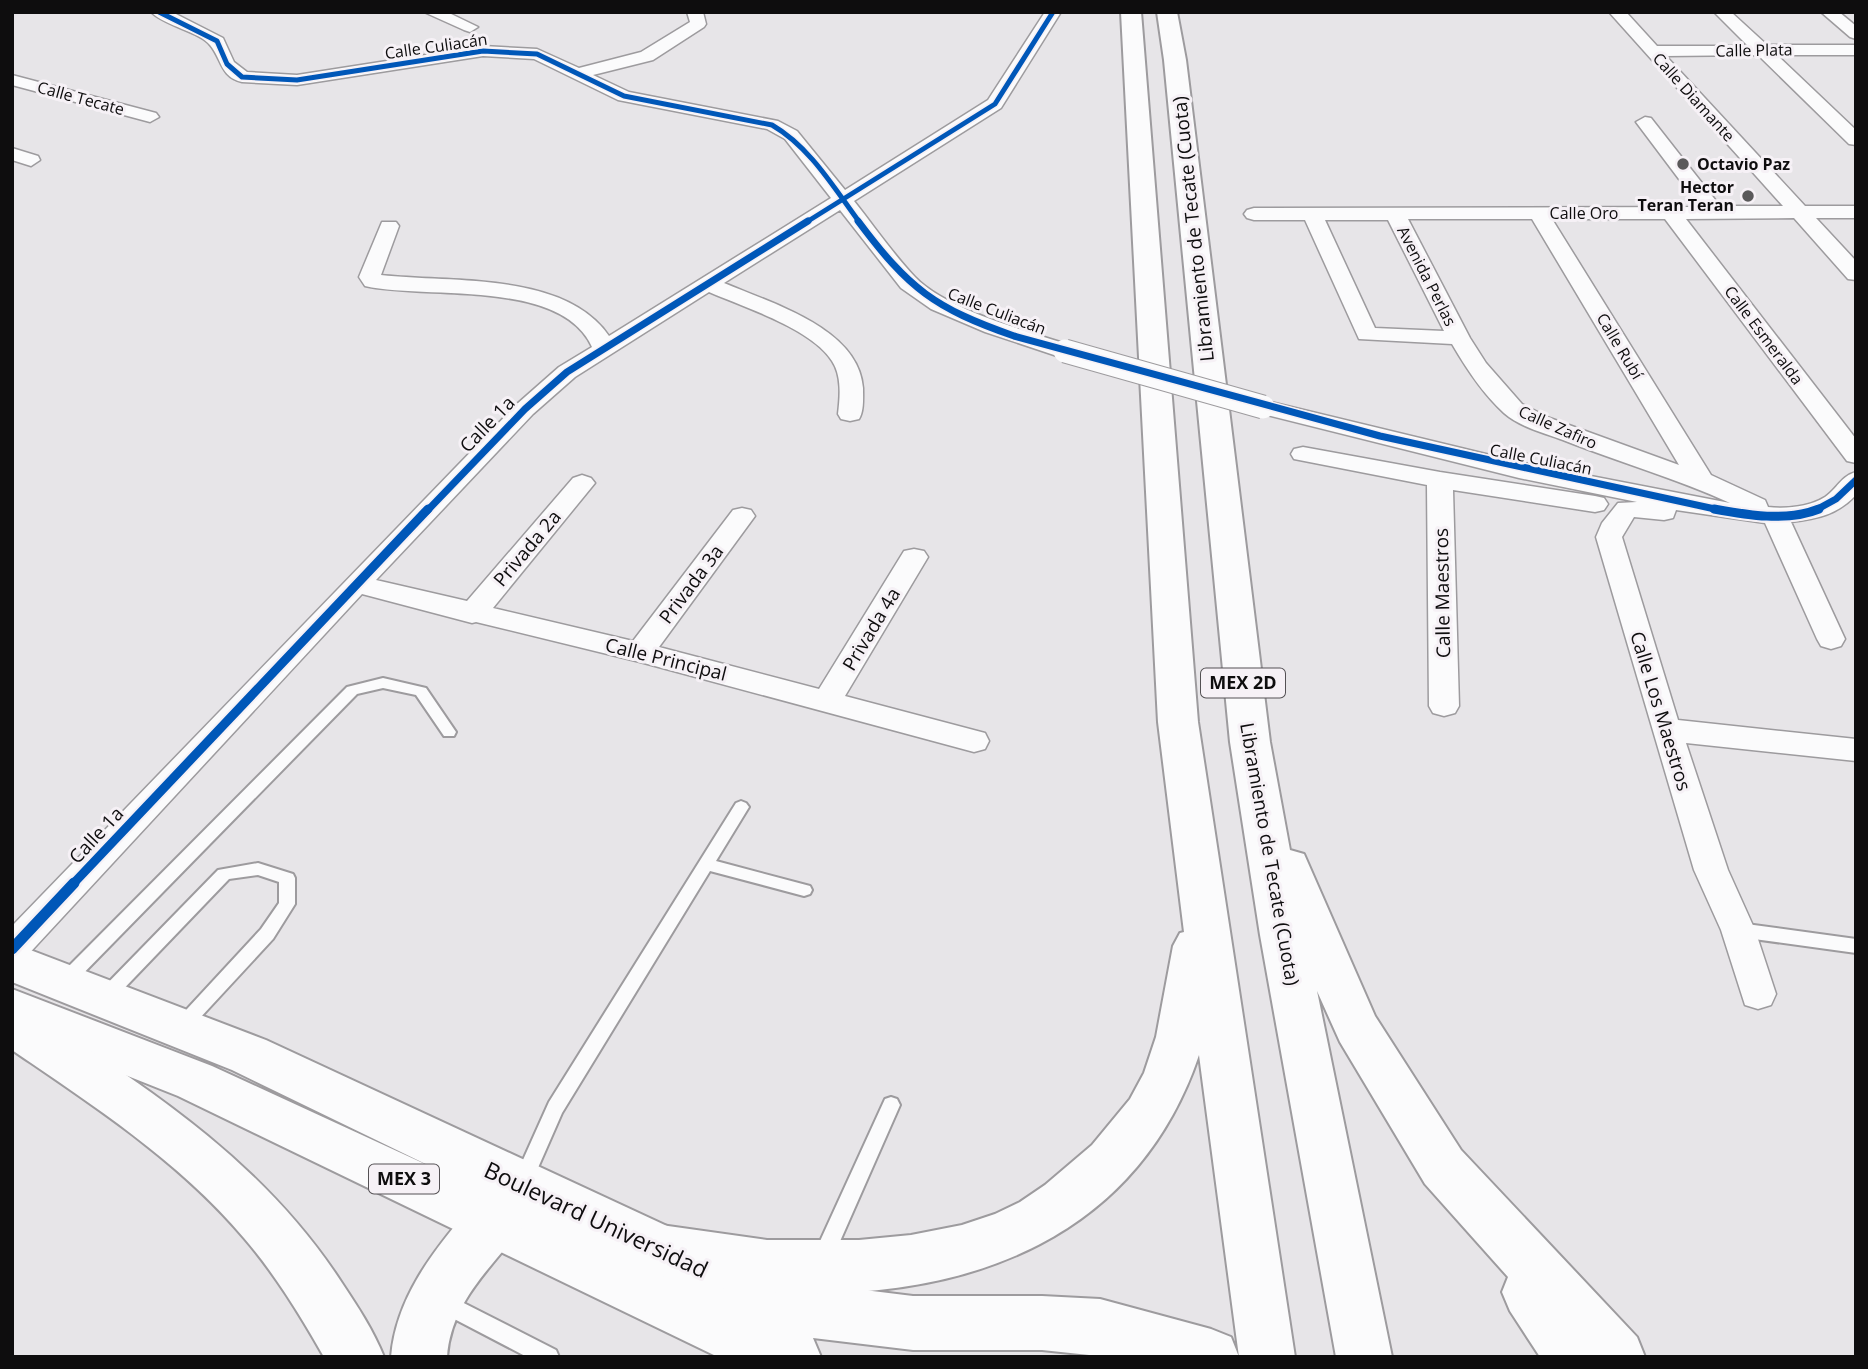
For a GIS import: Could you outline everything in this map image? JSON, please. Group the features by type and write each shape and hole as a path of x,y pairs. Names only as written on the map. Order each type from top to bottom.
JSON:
{"main road":[{"name":"MEX 2D","path":"1131,12 1178,722 1264,1341"},
{"name":"Libramiento de Tecate (Cuota)","path":"1167,12 1175,60 1250,742 1283,935 1363,1352"},
{"path":"1250,742 1275,830 1309,920 1352,1016 1443,1167 1574,1357"},
{"path":"661,1251 780,1267 888,1263 988,1243 1053,1211 1104,1169 1137,1132 1161,1090 1181,1036 1202,899"},
{"name":"Boulevard Universidad","path":"12,962 249,1055 742,1339 793,1357"},
{"name":"Boulevard Universidad","path":"12,1009 195,1081 361,1157 507,1205 661,1251 744,1289 807,1310 913,1323 1042,1323 1100,1327 1211,1357"},
{"path":"12,1024 170,1133 246,1202 302,1270 356,1357"},
{"path":"1443,1167 1617,1357"},
{"path":"419,1357 418,1342 424,1320 436,1298 464,1257 507,1205"}],"street":[{"path":"432,12 470,27"},
{"path":"580,73 647,56 698,24 695,12"},
{"name":"Calle 1a","path":"12,949 356,584 525,410 567,372 995,104 1053,12"},
{"name":"Calle Diamante","path":"1618,12 1856,274"},
{"path":"1722,12 1856,140"},
{"path":"1829,12 1856,34"},
{"name":"Calle Culiacán","path":"167,15 217,41 227,64 242,77 269,80 309,79 493,51 537,54 624,96 772,125 791,135 843,197 900,273 939,304 993,327 1065,351 1263,407 1519,470 1705,494 1775,516 1813,512 1835,502 1856,480"},
{"name":"Calle Plata","path":"1652,51 1856,50"},
{"name":"Calle Tecate","path":"12,80 150,117"},
{"path":"1645,122 1715,213"},
{"path":"12,154 32,160"},
{"name":"Calle Oro","path":"1254,214 1856,212"},
{"name":"Calle Rubí","path":"1538,213 1705,494"},
{"path":"1312,214 1367,334 1459,338"},
{"name":"Avenida Perlas","path":"1395,214 1459,338"},
{"name":"Calle Esmeralda","path":"1672,214 1856,456"},
{"path":"389,226 370,278 373,281 452,284 530,295 588,324 599,336 604,349"},
{"path":"709,284 821,337 841,355 851,379 850,414"},
{"name":"Calle Zafiro","path":"1459,338 1477,367 1514,409 1538,422 1602,447 1705,494"},
{"path":"1303,454 1440,480 1627,509 1682,513 1705,494"},
{"name":"Calle Maestros","path":"1440,480 1444,706"},
{"name":"Privada 2a","path":"472,614 582,483"},
{"name":"Calle Los Maestros","path":"1627,509 1615,523 1609,537 1711,870 1738,930 1758,993"},
{"name":"Privada 3a","path":"640,652 742,516"},
{"path":"1775,516 1831,639"},
{"name":"Privada 4a","path":"828,700 914,557"},
{"name":"Calle Principal","path":"356,584 472,614 640,652 974,741"},
{"path":"1666,730 1856,750"}],"lane":[{"path":"84,990 352,690 383,683 421,691 449,732"},
{"path":"507,1205 555,1108 741,807"},
{"path":"706,864 804,890"},
{"path":"84,990 224,874 258,869 287,878 287,904 267,934 180,1028"},
{"path":"1738,930 1856,946"},
{"path":"819,1267 891,1105"},
{"path":"436,1298 549,1357"}],"cycle path":[{"path":"159,12 217,41 227,64 242,77 297,80 483,51 537,54 624,96 772,125 791,138 816,165 904,278 939,305 1014,336 1204,391 1438,450 1727,512 1772,516 1805,514 1829,504 1856,480"},
{"path":"12,949 525,409 567,372 995,104 1053,12"}],"place":[{"name":"Octavio Paz","path":"1683,164"},
{"name":"Hector Teran Teran","path":"1748,196"}]}
